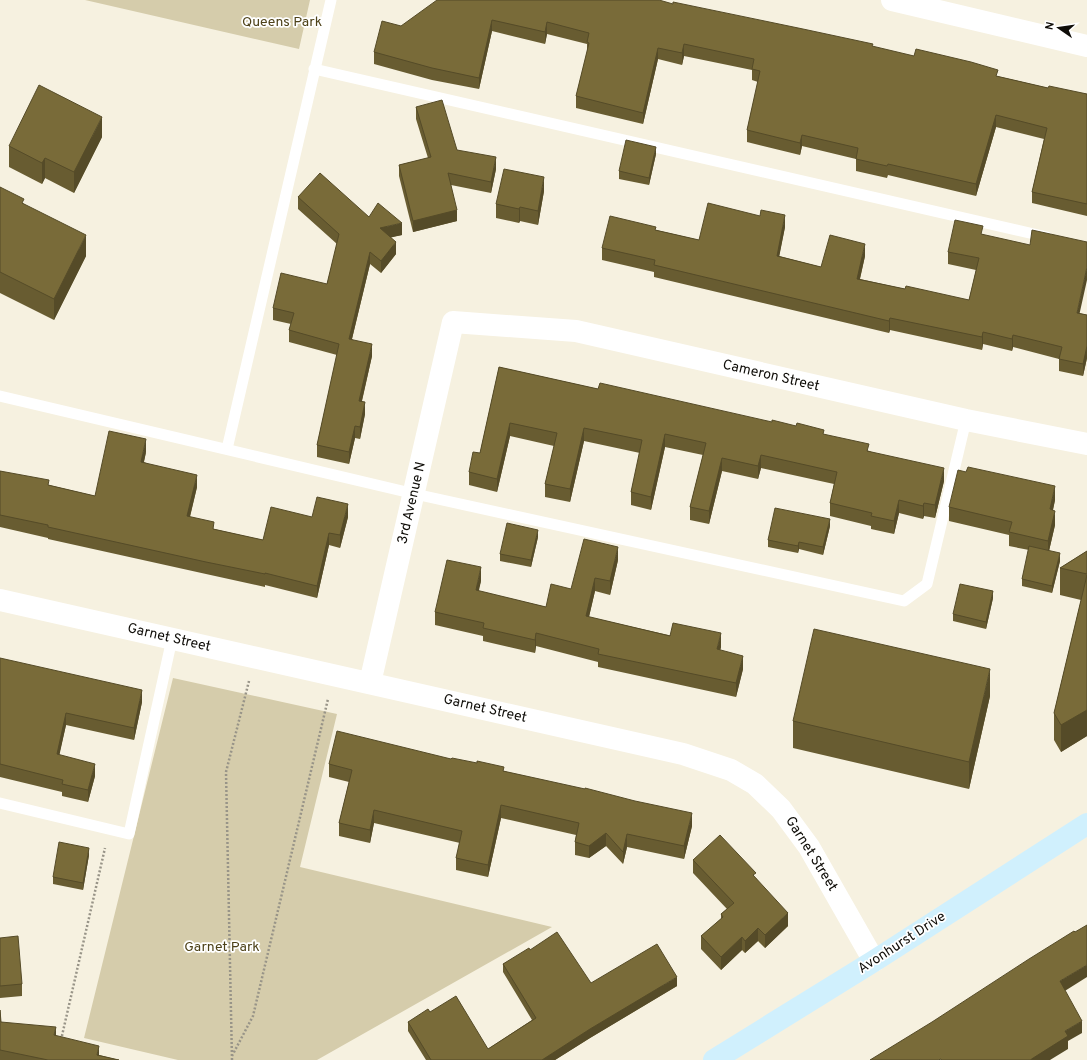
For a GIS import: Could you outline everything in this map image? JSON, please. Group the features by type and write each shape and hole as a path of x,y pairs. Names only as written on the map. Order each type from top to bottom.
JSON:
{"street":[{"path":"892,0 1087,46"},
{"name":"Cameron Street","path":"453,322 576,331 966,420 1087,444"},
{"name":"3rd Avenue N","path":"370,683 415,494 453,322"},
{"name":"Garnet Street","path":"0,600 682,754 730,770 755,784 781,809 809,847 874,961"},
{"name":"Avonhurst Drive","path":"714,1060 874,961 1087,824"}],"lane":[{"path":"227,449 331,0"},
{"path":"314,69 1056,239"},
{"path":"0,396 415,494 904,601 927,584 966,420"},
{"path":"0,803 129,834 172,639"}],"path":[{"path":"232,1058 226,772 255,658"},
{"path":"232,1058 253,1016 334,675"},
{"path":"60,1045 110,829"}],"green space":[{"name":"Queens Park","path":"85,0 310,0 299,49"},
{"name":"Garnet Park","path":"173,678 337,714 300,867 552,927 317,1060 178,1060 84,1038"}],"building":[{"path":"437,0 659,0 673,4 673,2 873,44 872,46 914,56 916,49 998,70 996,76 1048,88 1049,86 1087,94 1087,204 1032,192 1047,128 996,115 976,184 888,164 887,166 856,159 858,148 802,135 800,143 747,130 760,71 752,69 754,59 684,44 682,53 658,48 643,113 576,96 589,43 587,42 589,33 547,22 545,32 492,20 479,78 432,68 374,52 382,21 401,26"},
{"path":"39,85 102,117 74,172 45,158 42,163 9,146"},
{"path":"442,100 457,150 496,157 491,182 448,173 457,210 413,221 399,165 431,157 416,107"},
{"path":"626,140 656,147 649,178 619,171"},
{"path":"504,169 544,177 538,211 496,204"},
{"path":"320,173 369,217 378,203 402,223 380,228 396,242 381,261 370,252 349,339 372,344 359,401 365,402 360,427 355,426 349,452 317,445 339,344 289,330 294,313 273,308 281,273 327,284 339,234 298,197"},
{"path":"0,187 24,199 22,203 86,235 54,299 0,272"},
{"path":"708,203 760,216 761,210 785,215 777,256 821,267 830,235 865,244 857,279 905,289 906,286 969,300 979,258 948,252 955,220 983,226 981,234 1030,245 1032,230 1087,242 1087,267 1077,313 1087,315 1087,346 1083,364 1059,359 1062,347 1013,335 1012,339 983,332 982,337 890,318 889,321 654,265 655,260 602,248 610,216 656,227 655,230 699,240"},
{"path":"499,367 598,389 600,383 772,422 772,420 796,426 797,423 824,430 823,434 869,444 867,451 944,468 935,505 924,503 923,506 899,500 894,521 871,516 872,513 830,503 837,472 761,455 758,466 722,458 709,511 690,507 706,443 665,434 651,497 631,492 642,440 584,428 570,489 545,484 557,433 510,423 497,479 469,472 473,452 480,453"},
{"path":"109,431 146,439 141,462 197,475 187,516 214,522 213,529 263,540 271,507 312,517 317,497 348,504 340,535 329,533 317,586 265,573 206,562 0,515 0,471 49,480 48,485 95,496"},
{"path":"968,467 1055,486 1050,509 1055,511 1048,541 1009,532 1012,522 949,507 958,470 966,472"},
{"path":"775,508 830,519 823,547 799,542 798,546 768,540"},
{"path":"507,523 538,530 531,560 500,554"},
{"path":"584,539 618,547 610,581 595,578 586,616 670,636 673,623 721,633 717,649 743,656 736,683 598,654 599,649 536,633 535,640 483,628 484,623 435,612 447,560 481,567 476,590 546,607 551,584 571,589"},
{"path":"1029,546 1060,553 1052,586 1022,579"},
{"path":"1087,551 1087,574 1060,568"},
{"path":"1087,575 1087,710 1061,725 1054,713"},
{"path":"960,584 993,591 986,622 953,614"},
{"path":"814,629 990,669 969,762 793,721"},
{"path":"0,658 142,690 134,728 66,713 57,754 95,764 88,790 62,784 63,780 0,764"},
{"path":"337,731 451,759 477,763 477,761 504,767 503,771 692,813 684,846 627,834 623,852 606,833 589,846 575,842 579,823 501,805 488,865 456,858 462,831 374,810 370,830 339,823 352,770 329,764"},
{"path":"720,835 756,873 753,875 788,913 765,935 758,928 745,941 742,937 721,957 701,936 723,917 721,914 734,903 693,860"},
{"path":"59,842 89,848 83,883 53,877"},
{"path":"1087,925 1087,965 1060,981 1082,1021 1065,1031 1068,1036 1030,1060 870,1060 1074,931 1075,932"},
{"path":"557,932 591,983 657,944 677,977 590,1029 542,1060 431,1060 408,1022 428,1009 430,1012 456,996 488,1049 536,1018 503,964 529,948 530,950"},
{"path":"18,936 22,984 0,986 0,938"},
{"path":"0,1010 1,1022 56,1027 54,1035 99,1046 97,1055 119,1060 48,1060 0,1050"}]}
